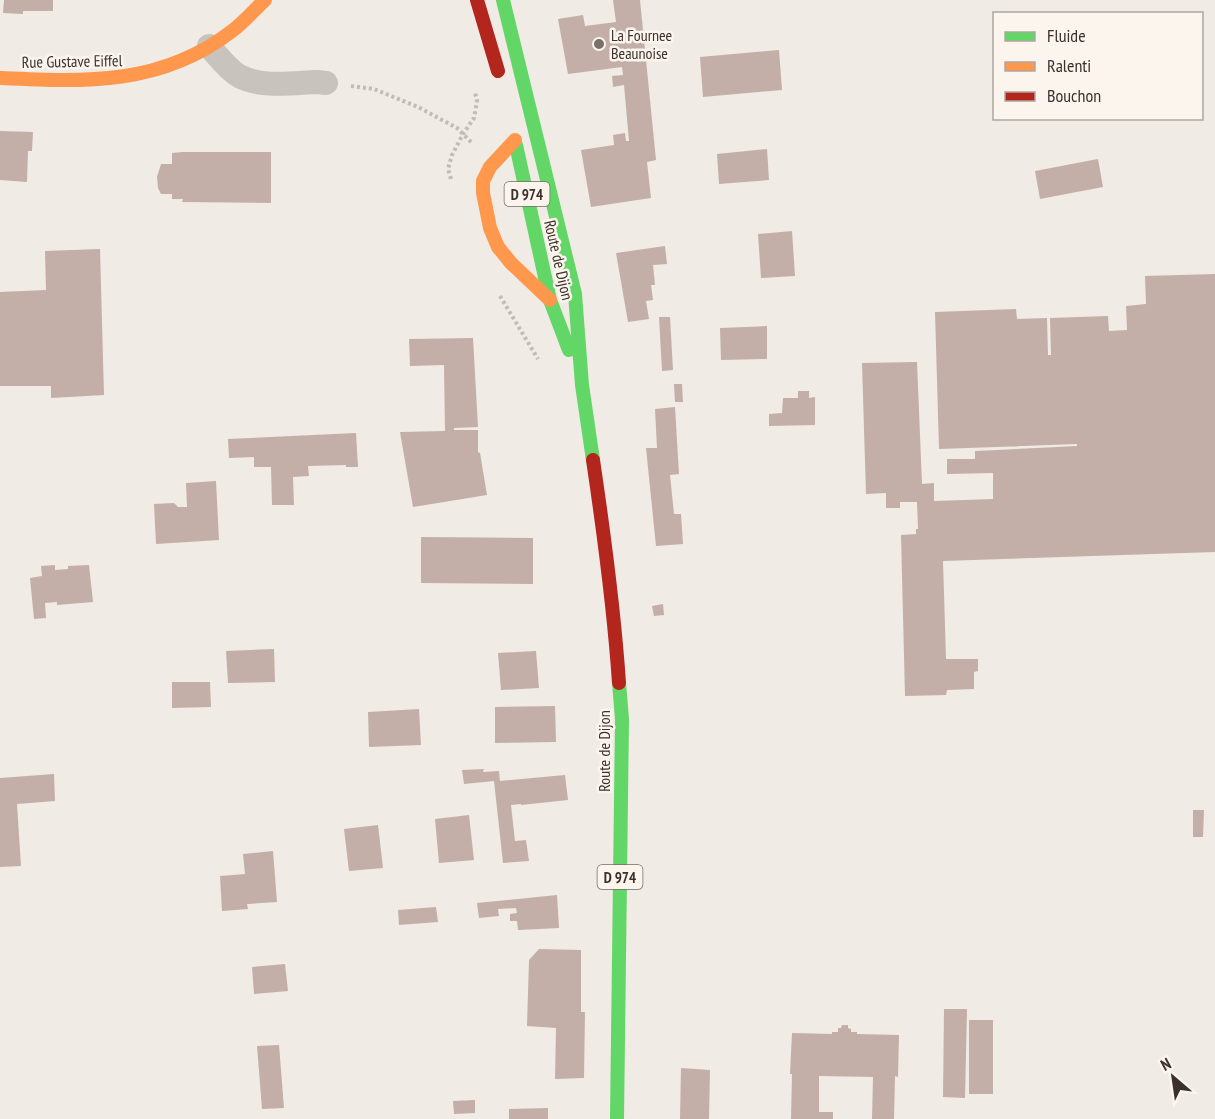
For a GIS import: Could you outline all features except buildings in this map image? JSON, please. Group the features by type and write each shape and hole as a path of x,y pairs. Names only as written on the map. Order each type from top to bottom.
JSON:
{"main road":[{"name":"Rue Gustave Eiffel","path":"0,78 80,81 111,80 142,74 177,63 209,46 234,30 265,0"},
{"path":"477,0 501,84"},
{"name":"Route de Dijon","path":"503,0 575,294 582,385 616,635 622,718 616,1119"},
{"name":"Route de Dijon","path":"490,167 514,134 550,300 582,385"},
{"path":"490,167 483,181 483,193 490,228 498,247 511,263 550,300"}],"street":[{"path":"209,46 239,76 261,84 326,83"}],"path":[{"path":"326,83 374,89 418,107 457,128 490,167"}],"traffic: fast":[{"path":"503,0 575,294 582,385 593,460"},
{"path":"516,145 550,300 569,350"},
{"path":"617,1119 622,719 619,683"}],"traffic: slow":[{"path":"0,78 92,79 121,77 150,71 178,62 205,49 236,27 265,0"},
{"path":"515,140 490,167 483,181 490,228 498,247 511,263 550,300"}],"traffic: jam":[{"path":"477,0 498,71"},
{"path":"593,460 608,571 619,683"}],"place":[{"name":"La Fournee Beaunoise","path":"599,44"}]}
